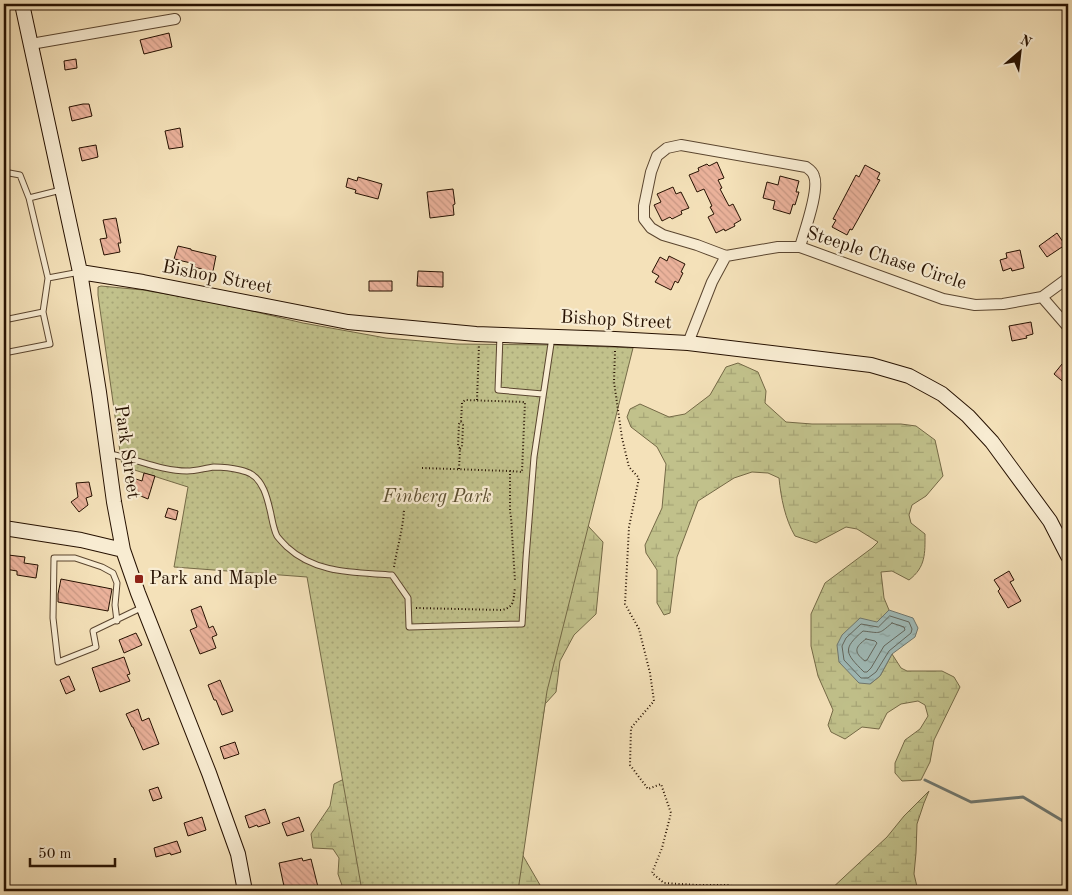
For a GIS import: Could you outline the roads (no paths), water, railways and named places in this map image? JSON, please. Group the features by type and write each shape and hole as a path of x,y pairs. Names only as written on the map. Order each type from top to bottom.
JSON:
{"street":[{"name":"Park Street","path":"22,4 80,272 114,502 123,550 238,854 245,891"},
{"path":"31,44 175,19"},
{"path":"688,344 712,282 726,256 663,235 651,228 644,219 644,206 651,172 657,156 667,148 681,145 806,167 814,174 816,186 800,247"},
{"name":"Steeple Chase Circle","path":"726,256 778,246 800,247 942,299 974,305 1003,304 1042,297 1068,278"},
{"name":"Bishop Street","path":"80,272 143,282 348,322 450,332 688,344 871,365 909,376 942,394 968,416 992,442 1050,521 1068,556"},
{"path":"1042,297 1068,327"},
{"path":"4,528 81,540 123,550"}],"lane":[{"path":"4,172 20,175 29,198 48,278 43,312 50,344 4,353"},
{"path":"29,198 62,190"},
{"path":"48,278 80,272"},
{"path":"4,320 43,312"},
{"path":"500,335 498,390 544,394"},
{"path":"108,454 165,468 187,471 213,467 251,473 262,485 267,496 278,537 292,551 309,561 334,570 392,575 408,598 409,627 522,624 534,457 552,336"},
{"path":"117,621 116,583 113,573 75,558 54,558 53,618 58,662 96,647 93,631 117,621 144,607"}],"water":[{"path":"889,610 913,618 918,628 915,637 892,654 880,676 870,684 859,683 839,662 837,645 842,635 860,618 877,622"}],"waterway":[{"path":"925,780 971,802 1023,797 1068,824"}],"place":[{"name":"Park and Maple","path":"139,579"}],"park label":[{"name":"Finberg Park","path":"437,497"}]}
